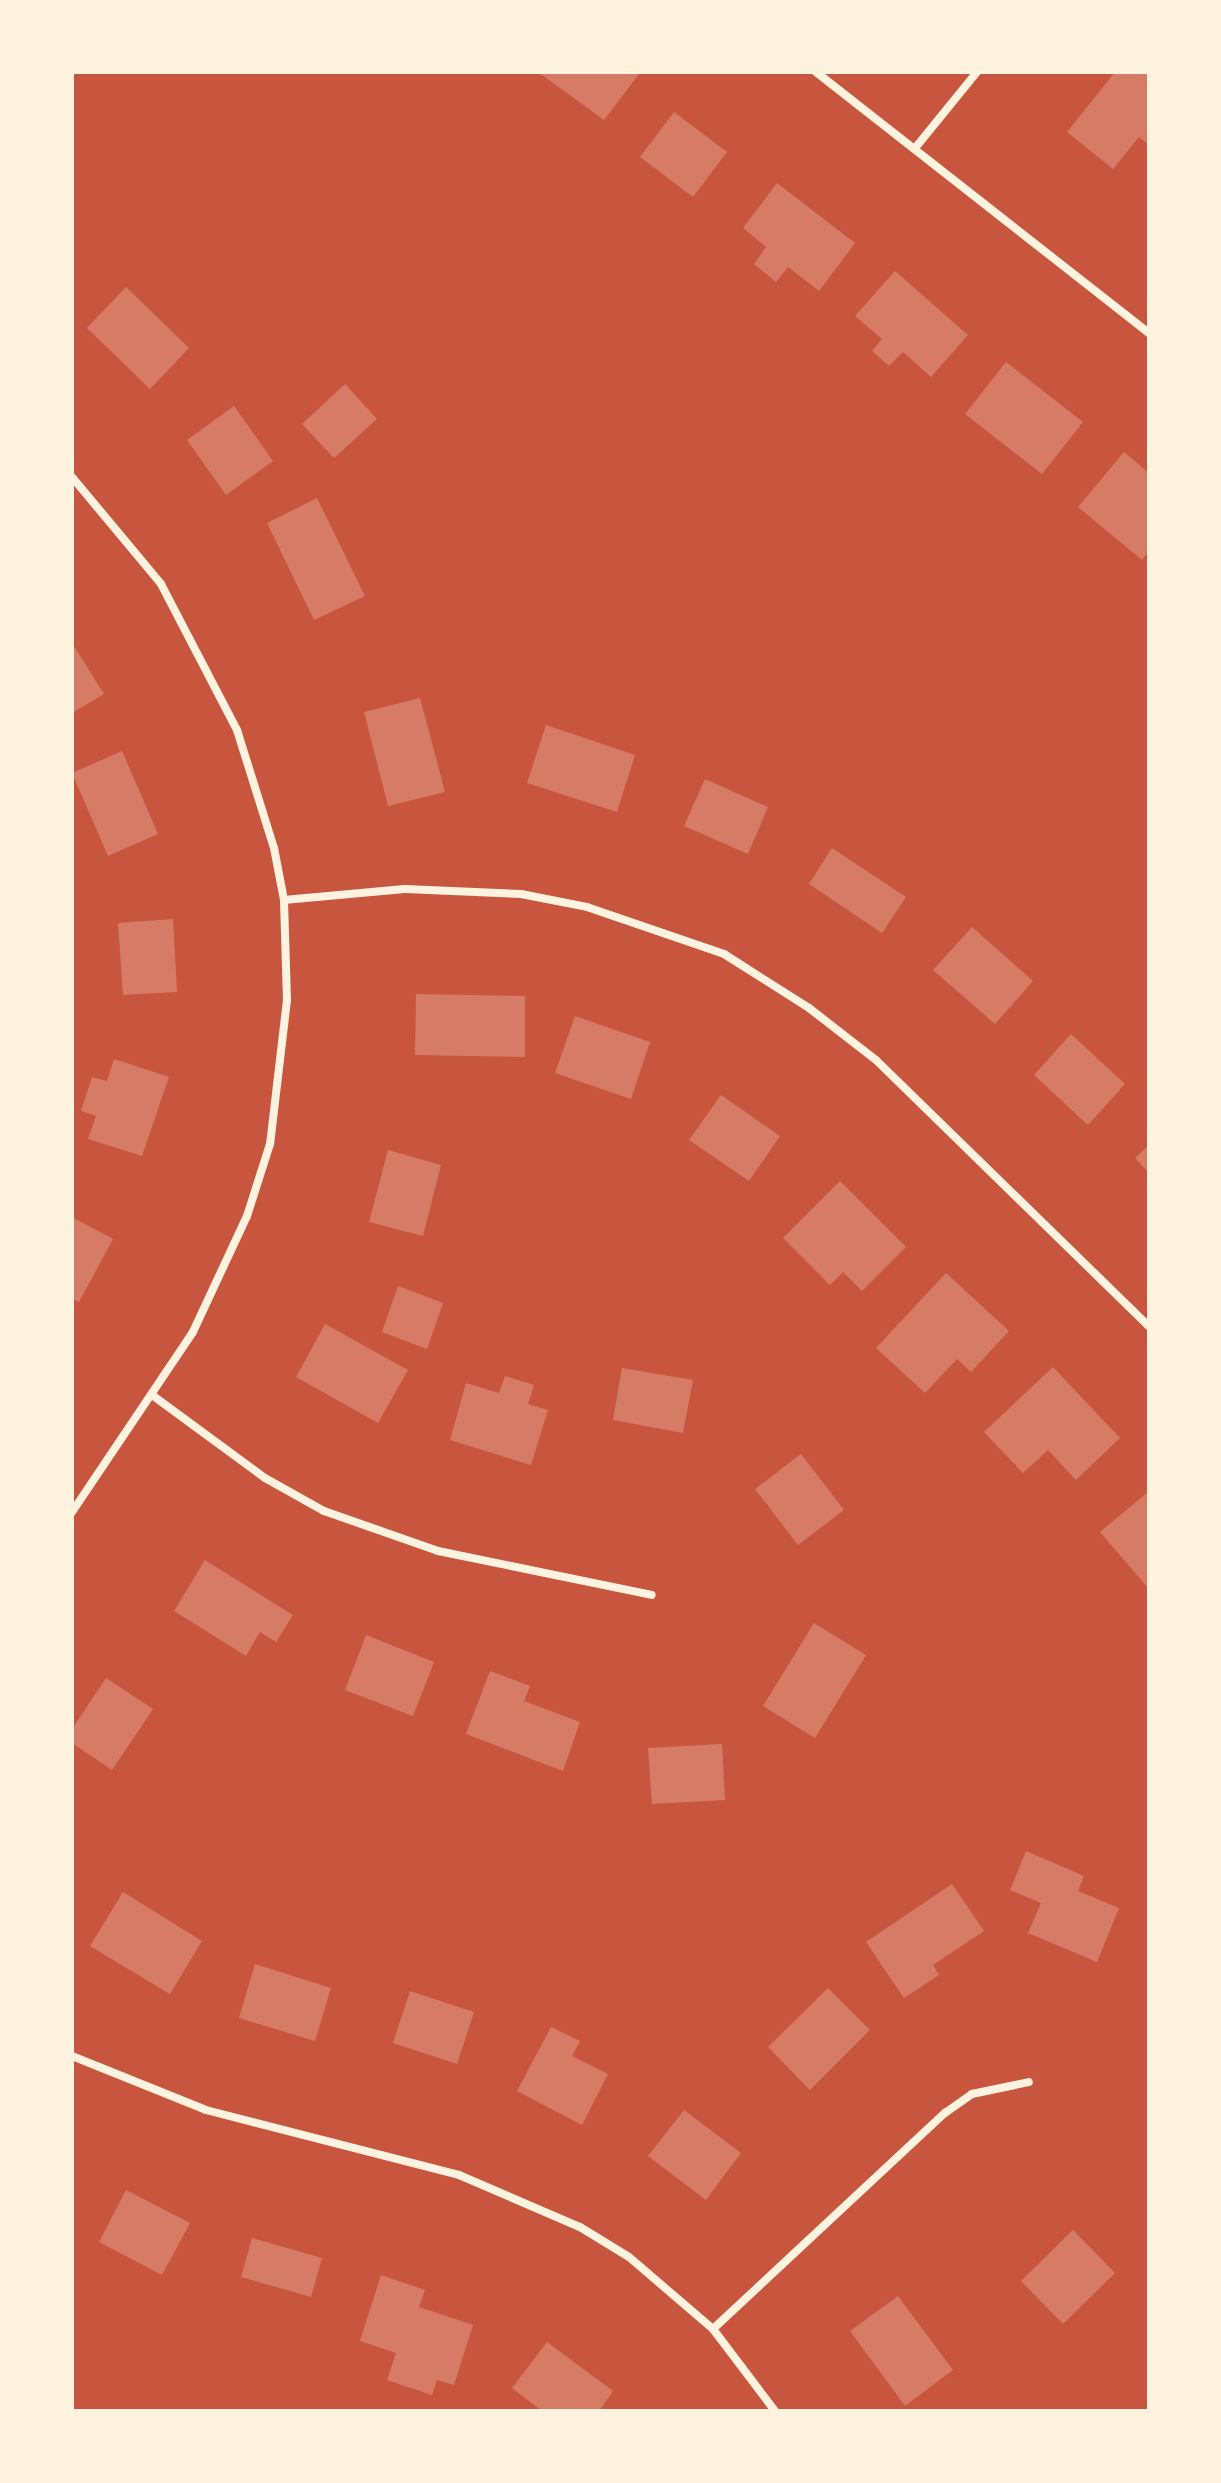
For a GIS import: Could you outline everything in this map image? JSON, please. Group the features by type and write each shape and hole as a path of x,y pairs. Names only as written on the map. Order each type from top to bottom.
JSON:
{"street":[{"path":"816,72 916,147 1149,333"},
{"path":"916,147 977,72"},
{"path":"72,477 161,584 217,689 259,795 284,900 287,1000 270,1144 226,1266 193,1332 72,1512"},
{"path":"284,900 405,889 521,894 587,907 724,954 809,1008 876,1060 1149,1326"},
{"path":"152,1395 265,1478 324,1511 438,1551 652,1595"},
{"path":"72,2056 206,2110 459,2175 526,2201 629,2257 713,2329 775,2411"},
{"path":"713,2329 936,2119 972,2094 1029,2082"}],"building":[{"path":"538,72 636,72 639,74 604,120"},
{"path":"1115,72 1149,72 1149,145 1139,137 1113,169 1067,132"},
{"path":"674,112 727,152 693,197 640,157"},
{"path":"777,183 855,243 819,291 788,267 776,282 754,264 766,247 743,228"},
{"path":"895,271 968,335 931,377 903,352 889,366 872,351 882,339 855,316"},
{"path":"126,287 189,348 150,389 87,328"},
{"path":"1006,362 1083,422 1042,474 965,414"},
{"path":"345,384 377,419 334,458 302,424"},
{"path":"234,406 273,461 226,495 187,440"},
{"path":"1124,452 1149,473 1149,551 1142,560 1078,507"},
{"path":"317,498 365,596 314,620 267,523"},
{"path":"72,643 104,694 72,713"},
{"path":"420,698 445,792 388,806 364,712"},
{"path":"546,725 635,755 617,812 527,783"},
{"path":"122,751 158,834 108,856 72,773"},
{"path":"705,779 768,807 748,854 684,826"},
{"path":"832,848 906,897 882,933 809,884"},
{"path":"173,919 177,992 123,995 118,923"},
{"path":"972,927 1033,981 995,1024 933,970"},
{"path":"416,994 525,996 525,1057 415,1055"},
{"path":"575,1016 650,1042 631,1099 555,1073"},
{"path":"1071,1034 1125,1084 1088,1125 1034,1075"},
{"path":"114,1059 169,1077 142,1156 88,1139 96,1116 81,1111 92,1077 107,1081"},
{"path":"721,1095 780,1136 749,1181 689,1140"},
{"path":"1149,1145 1149,1173 1135,1158"},
{"path":"388,1150 441,1165 423,1236 369,1222"},
{"path":"840,1181 906,1247 862,1291 843,1272 830,1285 783,1238"},
{"path":"72,1217 113,1239 79,1302 72,1299"},
{"path":"946,1273 1009,1331 971,1372 957,1359 925,1393 876,1348"},
{"path":"398,1286 443,1303 427,1349 382,1332"},
{"path":"325,1324 408,1370 378,1423 296,1377"},
{"path":"1053,1367 1120,1438 1076,1480 1048,1450 1023,1473 984,1432"},
{"path":"622,1368 693,1380 683,1433 613,1420"},
{"path":"505,1376 534,1385 528,1404 548,1410 531,1465 450,1440 466,1383 499,1393"},
{"path":"801,1454 844,1510 798,1545 755,1489"},
{"path":"1149,1491 1149,1589 1100,1532"},
{"path":"205,1560 293,1615 276,1642 260,1632 246,1656 174,1611"},
{"path":"814,1623 866,1655 815,1738 763,1706"},
{"path":"366,1635 434,1662 413,1716 345,1690"},
{"path":"490,1671 530,1686 524,1701 580,1722 563,1771 466,1734"},
{"path":"106,1678 153,1709 112,1770 72,1743 72,1729"},
{"path":"722,1744 725,1800 652,1804 648,1748"},
{"path":"1026,1851 1084,1876 1078,1891 1119,1908 1097,1962 1028,1933 1041,1903 1010,1890"},
{"path":"952,1884 984,1931 933,1965 939,1975 904,1998 866,1942"},
{"path":"123,1892 202,1941 170,1994 90,1946"},
{"path":"255,1964 331,1988 315,2041 239,2018"},
{"path":"828,1988 870,2030 810,2090 768,2047"},
{"path":"410,1991 474,2012 457,2064 393,2043"},
{"path":"551,2027 580,2041 572,2056 608,2074 582,2125 517,2091"},
{"path":"684,2110 741,2153 706,2200 648,2156"},
{"path":"126,2190 190,2223 162,2275 99,2242"},
{"path":"1073,2230 1115,2273 1063,2324 1021,2281"},
{"path":"252,2238 322,2258 311,2297 241,2277"},
{"path":"381,2275 425,2290 419,2307 473,2325 454,2385 437,2380 432,2395 387,2380 396,2353 360,2341"},
{"path":"898,2296 953,2370 905,2406 850,2331"},
{"path":"547,2342 613,2391 599,2411 542,2411 512,2388"}]}
